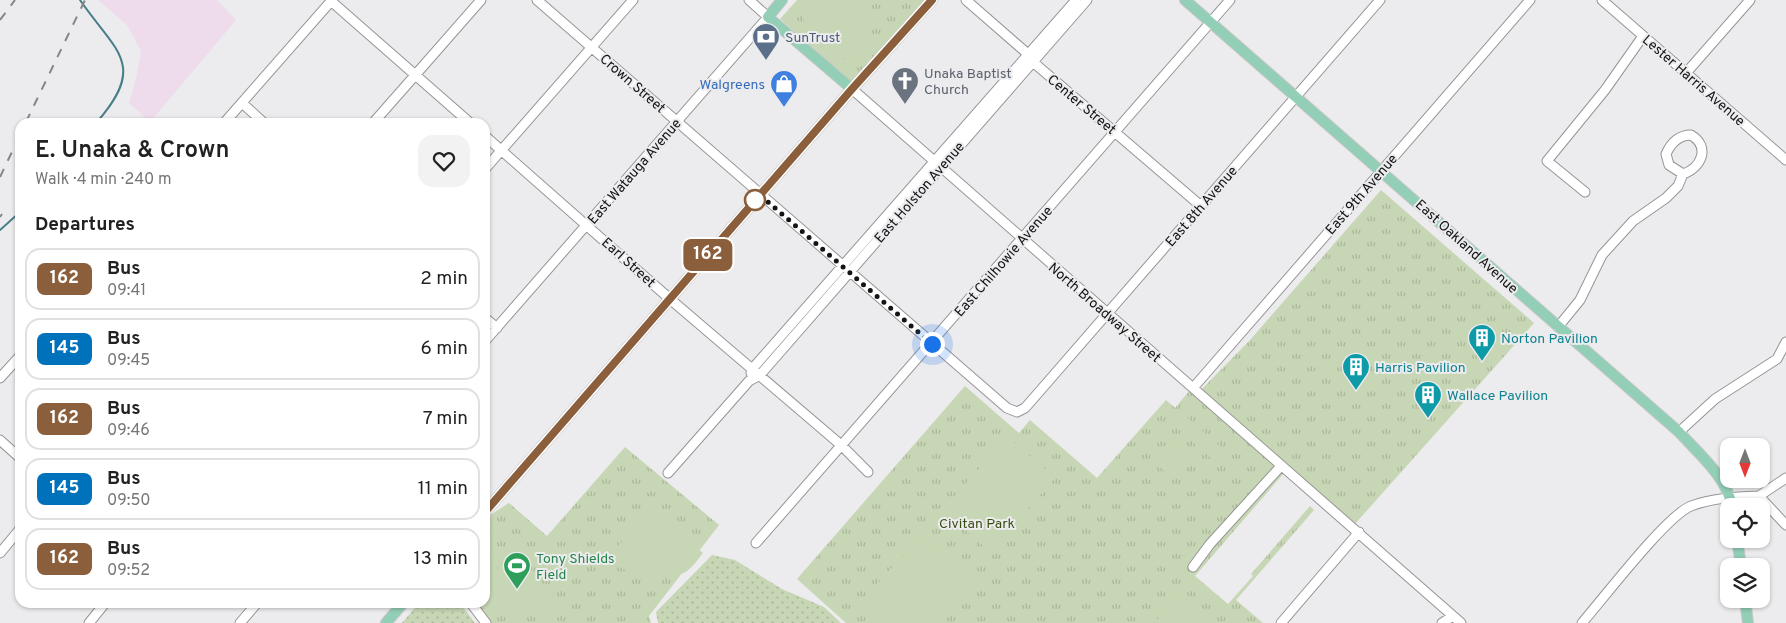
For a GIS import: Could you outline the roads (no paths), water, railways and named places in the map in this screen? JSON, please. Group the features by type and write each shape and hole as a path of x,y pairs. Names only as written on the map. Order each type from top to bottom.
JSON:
{"main road":[{"name":"East Watauga Avenue","path":"768,17 782,0"},
{"path":"490,506 852,89 932,0"},
{"name":"East Oakland Avenue","path":"1185,0 1679,432 1716,471 1729,498"},
{"name":"North Broadway Street","path":"768,17 852,89"},
{"path":"386,623 399,608"},
{"path":"1746,608 1748,623"}],"street":[{"path":"377,118 482,0"},
{"name":"Crown Street","path":"537,0 1006,408 1021,411"},
{"path":"490,163 633,0"},
{"name":"North Broadway Street","path":"749,0 768,17"},
{"name":"Center Street","path":"966,0 1031,59 1201,206"},
{"name":"East Holston Avenue","path":"1031,59 1076,0"},
{"name":"East Holston Avenue","path":"668,473 1031,59 1087,0"},
{"name":"East Chilhowie Avenue","path":"756,543 932,344 1230,0"},
{"name":"East 8th Avenue","path":"1021,411 1108,314 1380,0"},
{"name":"East 9th Avenue","path":"1193,388 1530,0"},
{"name":"Lester Harris Avenue","path":"1602,0 1786,160"},
{"path":"1686,73 1750,0"},
{"path":"229,118 332,1 464,118"},
{"name":"East Watauga Avenue","path":"490,336 768,17"},
{"path":"1585,192 1547,161 1604,90 1643,36"},
{"name":"North Broadway Street","path":"852,89 1461,623"},
{"path":"242,103 259,118"},
{"path":"1558,327 1580,300 1602,255 1633,222 1666,198 1678,186 1683,174 1692,171 1699,165 1702,158 1701,143 1691,135 1684,135 1678,139 1666,154 1669,165 1683,174"},
{"name":"Earl Street","path":"490,140 841,446 868,472"},
{"path":"490,322 497,328"},
{"path":"1679,432 1715,399 1777,359 1786,342"},
{"path":"0,378 15,362"},
{"path":"0,440 15,454"},
{"path":"1193,566 1210,544 1281,466"},
{"path":"1749,498 1758,496 1786,478"},
{"path":"1758,496 1786,524"},
{"path":"1582,623 1670,520 1690,507 1720,503"},
{"path":"1281,623 1359,532"},
{"path":"0,552 15,535"},
{"path":"89,623 101,608"},
{"path":"240,623 253,608"},
{"path":"475,608 486,623"},
{"path":"1442,623 1453,616"}],"waterway":[{"path":"80,0 121,58 123,71 121,86 100,118"},
{"path":"0,230 15,216"}],"railway":[{"path":"0,20 15,0"},
{"path":"28,118 85,0"},
{"path":"0,177 15,146"}],"place":[{"name":"SunTrust","path":"766,61"},
{"name":"Unaka Baptist Church","path":"905,105"},
{"name":"Walgreens","path":"784,108"},
{"name":"Norton Pavilion","path":"1482,362"},
{"name":"Harris Pavilion","path":"1356,391"},
{"name":"Wallace Pavilion","path":"1428,419"},
{"name":"Tony Shields Field","path":"517,590"}],"park label":[{"name":"Civitan Park","path":"977,523"}]}
